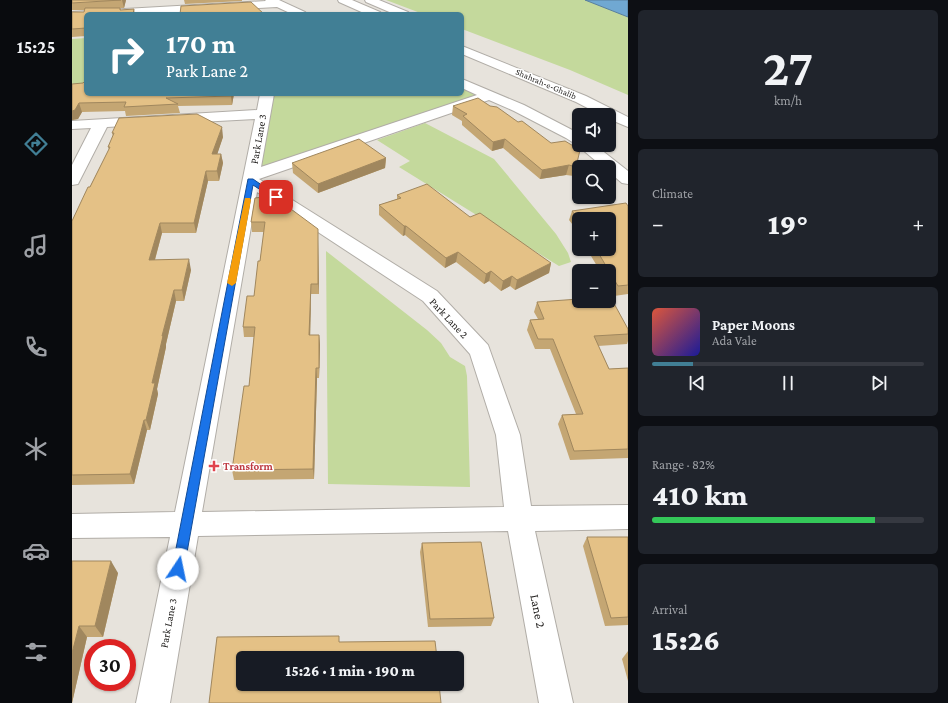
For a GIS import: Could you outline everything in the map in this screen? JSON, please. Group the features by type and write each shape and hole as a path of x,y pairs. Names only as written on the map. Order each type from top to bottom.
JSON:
{"street":[{"path":"342,0 371,12"},
{"path":"370,0 399,12"},
{"path":"89,12 147,5 274,2 296,12"},
{"path":"72,14 84,13"},
{"name":"Shahrah-e-Ghalib","path":"464,38 586,88"},
{"name":"Shahrah-e-Ghalib","path":"464,51 581,99 628,123"},
{"path":"464,84 572,136"},
{"path":"251,178 489,95"},
{"path":"72,126 101,124 265,104"},
{"name":"Park Lane 3","path":"153,703 265,104"},
{"path":"72,180 101,124"},
{"path":"594,152 628,179"},
{"name":"Park Lane 2","path":"251,178 430,296 480,350 508,435 519,518"},
{"path":"72,526 628,517"},
{"name":"Lane 2","path":"519,518 556,703"}],"green space":[{"path":"386,0 585,0 628,17 628,95 570,70 464,30 464,12 418,12"},
{"path":"84,38 84,88 72,89 72,39"},
{"path":"464,84 485,94 252,173 267,96 464,96"},
{"path":"425,123 494,159 556,234 568,253 571,262 559,266 399,167 410,161 377,140"},
{"path":"326,251 427,330 441,343 450,357 465,366 467,376 470,487 328,484"}],"water":[{"path":"585,0 628,0 628,17"}],"building":[{"path":"72,0 121,0 72,3"},
{"path":"251,2 262,12 180,12 181,6"},
{"path":"85,8 120,8 120,10 134,9 133,12 84,12"},
{"path":"72,12 84,12 84,28 72,29"},
{"path":"84,82 84,96 231,96 166,98 178,104 124,107 126,102 79,103 75,110 72,111 72,84"},
{"path":"478,98 490,106 497,107 518,122 522,121 551,143 565,141 572,145 572,152 580,152 578,160 572,160 572,166 569,165 542,170 505,139 493,142 463,116 467,114 453,106"},
{"path":"197,114 222,127 212,154 221,154 217,171 206,171 194,223 160,223 149,260 189,259 182,290 174,290 152,383 155,383 130,474 72,475 72,221 88,187 90,187 110,147 108,147 114,133 112,133 119,118"},
{"path":"359,139 386,158 318,184 292,163"},
{"path":"427,184 470,217 480,213 551,263 517,280 512,276 503,281 491,271 486,274 458,252 446,258 379,205 401,198 397,195"},
{"path":"271,196 276,198 318,229 318,284 311,284 309,335 319,335 319,368 316,368 313,469 232,470 244,386 249,386 255,327 243,327 247,296 254,296 265,222 251,222 255,198"},
{"path":"626,203 628,206 628,285 618,286 616,283 616,264 605,264 600,256 616,256 616,212 572,211"},
{"path":"572,300 572,308 616,307 628,329 628,334 594,336 609,369 628,368 628,449 574,451 562,415 583,414 553,339 538,339 530,320 544,319 537,302"},
{"path":"587,537 628,537 628,617 611,618"},
{"path":"481,542 494,618 430,619 422,543"},
{"path":"72,561 111,561 95,626 79,626 72,653"},
{"path":"339,636 339,642 435,641 436,651 236,651 236,691 440,691 441,703 209,703 217,637"}],"slow traffic":[{"path":"232,283 247,200"}],"place":[{"name":"Transform","path":"214,466"}],"route":[{"path":"178,569 251,181 276,197"}]}
